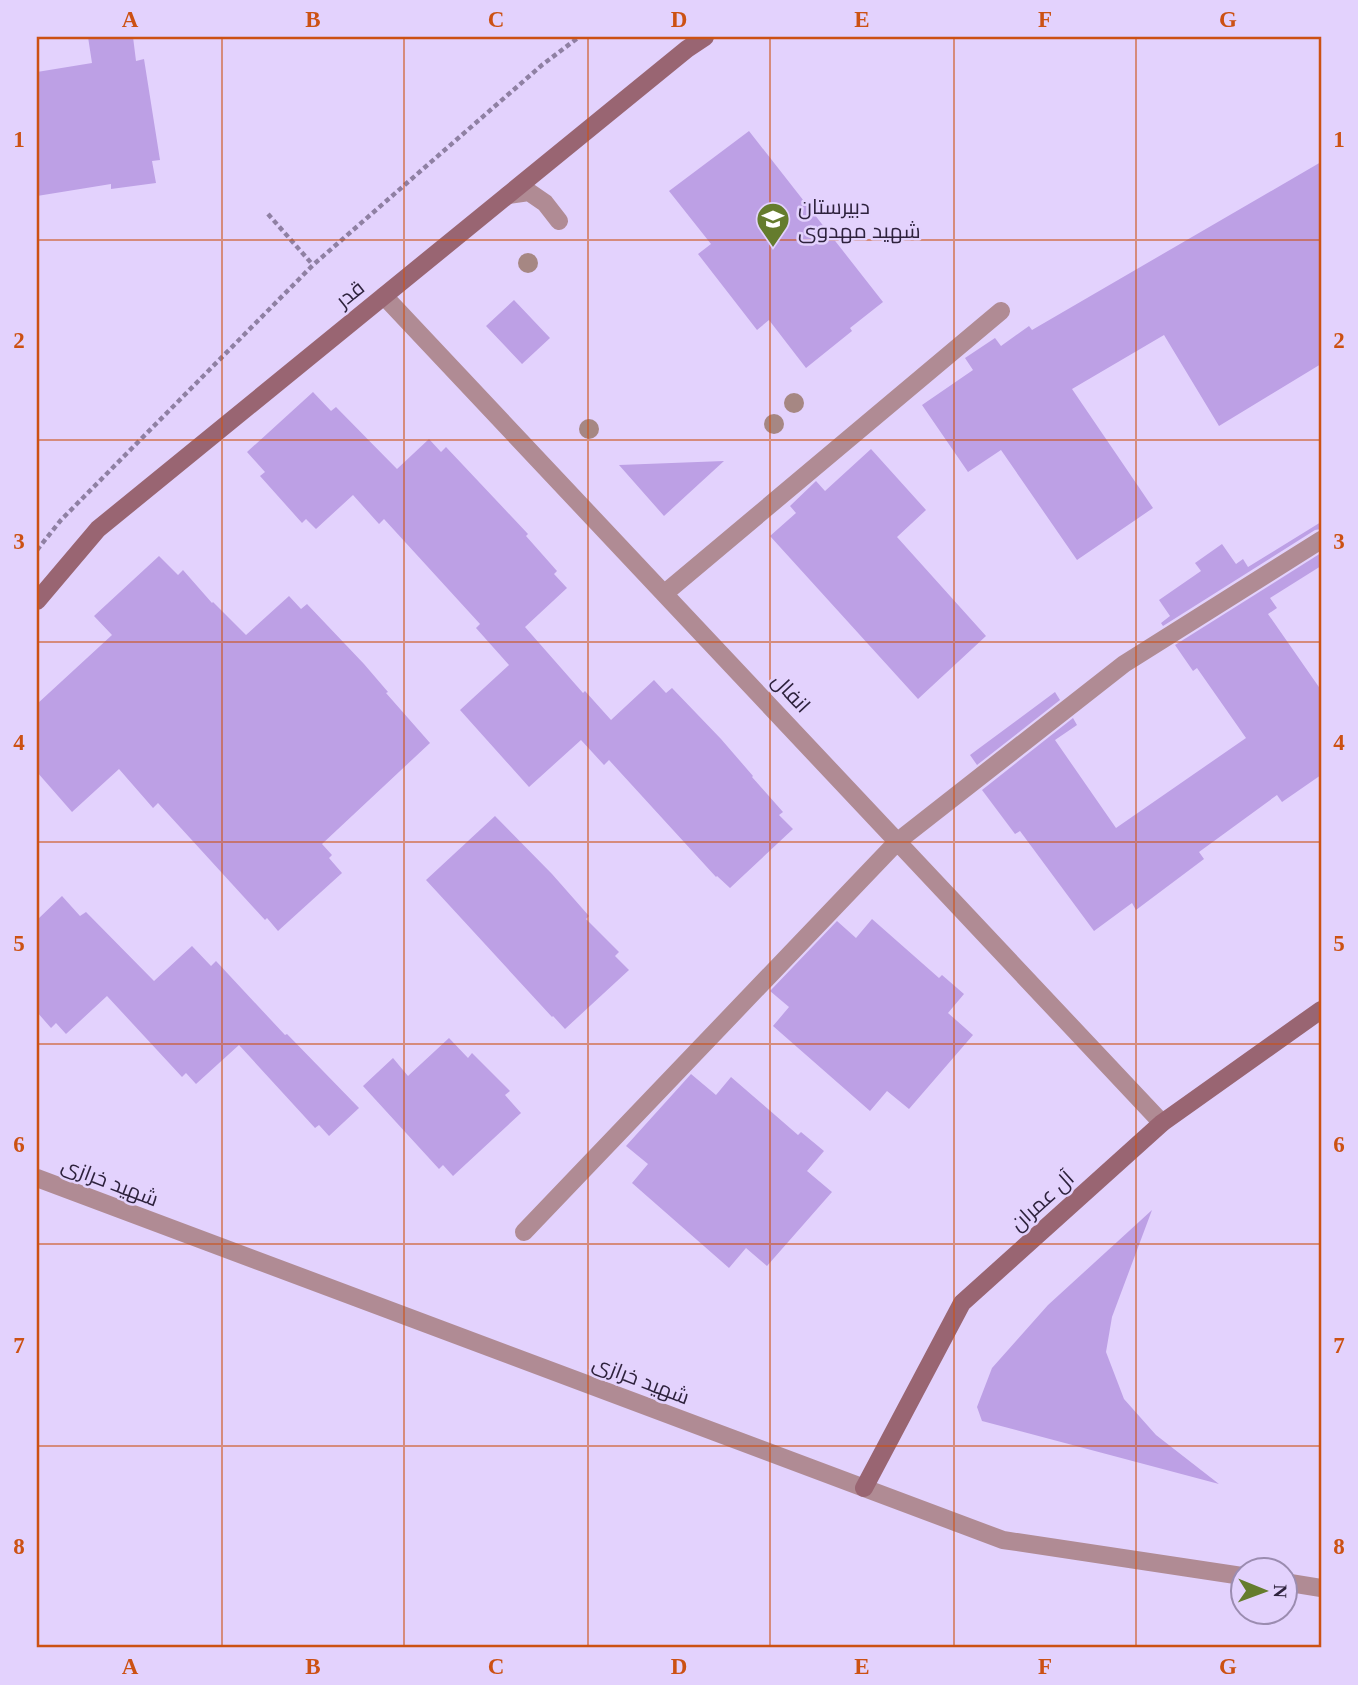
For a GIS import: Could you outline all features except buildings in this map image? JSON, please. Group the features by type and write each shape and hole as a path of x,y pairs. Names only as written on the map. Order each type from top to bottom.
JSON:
{"street":[{"name":"قدر","path":"37,601 98,529 705,37"},
{"path":"508,195 528,192 545,203 559,221"},
{"name":"انفال","path":"384,296 1162,1124"},
{"path":"665,593 1001,311"},
{"path":"524,1232 898,841 1124,664 1321,540"},
{"name":"آل عمران","path":"864,1488 962,1303 1162,1124 1321,1010"},
{"name":"شهید خرازی","path":"37,1178 1003,1539 1228,1574"},
{"path":"1298,1584 1321,1588"}],"path":[{"path":"37,550 61,520 313,265 542,65 579,37"},
{"path":"268,214 313,265"}],"place":[{"name":"دبیرستان شهید مهدوی","path":"773,249"}]}
